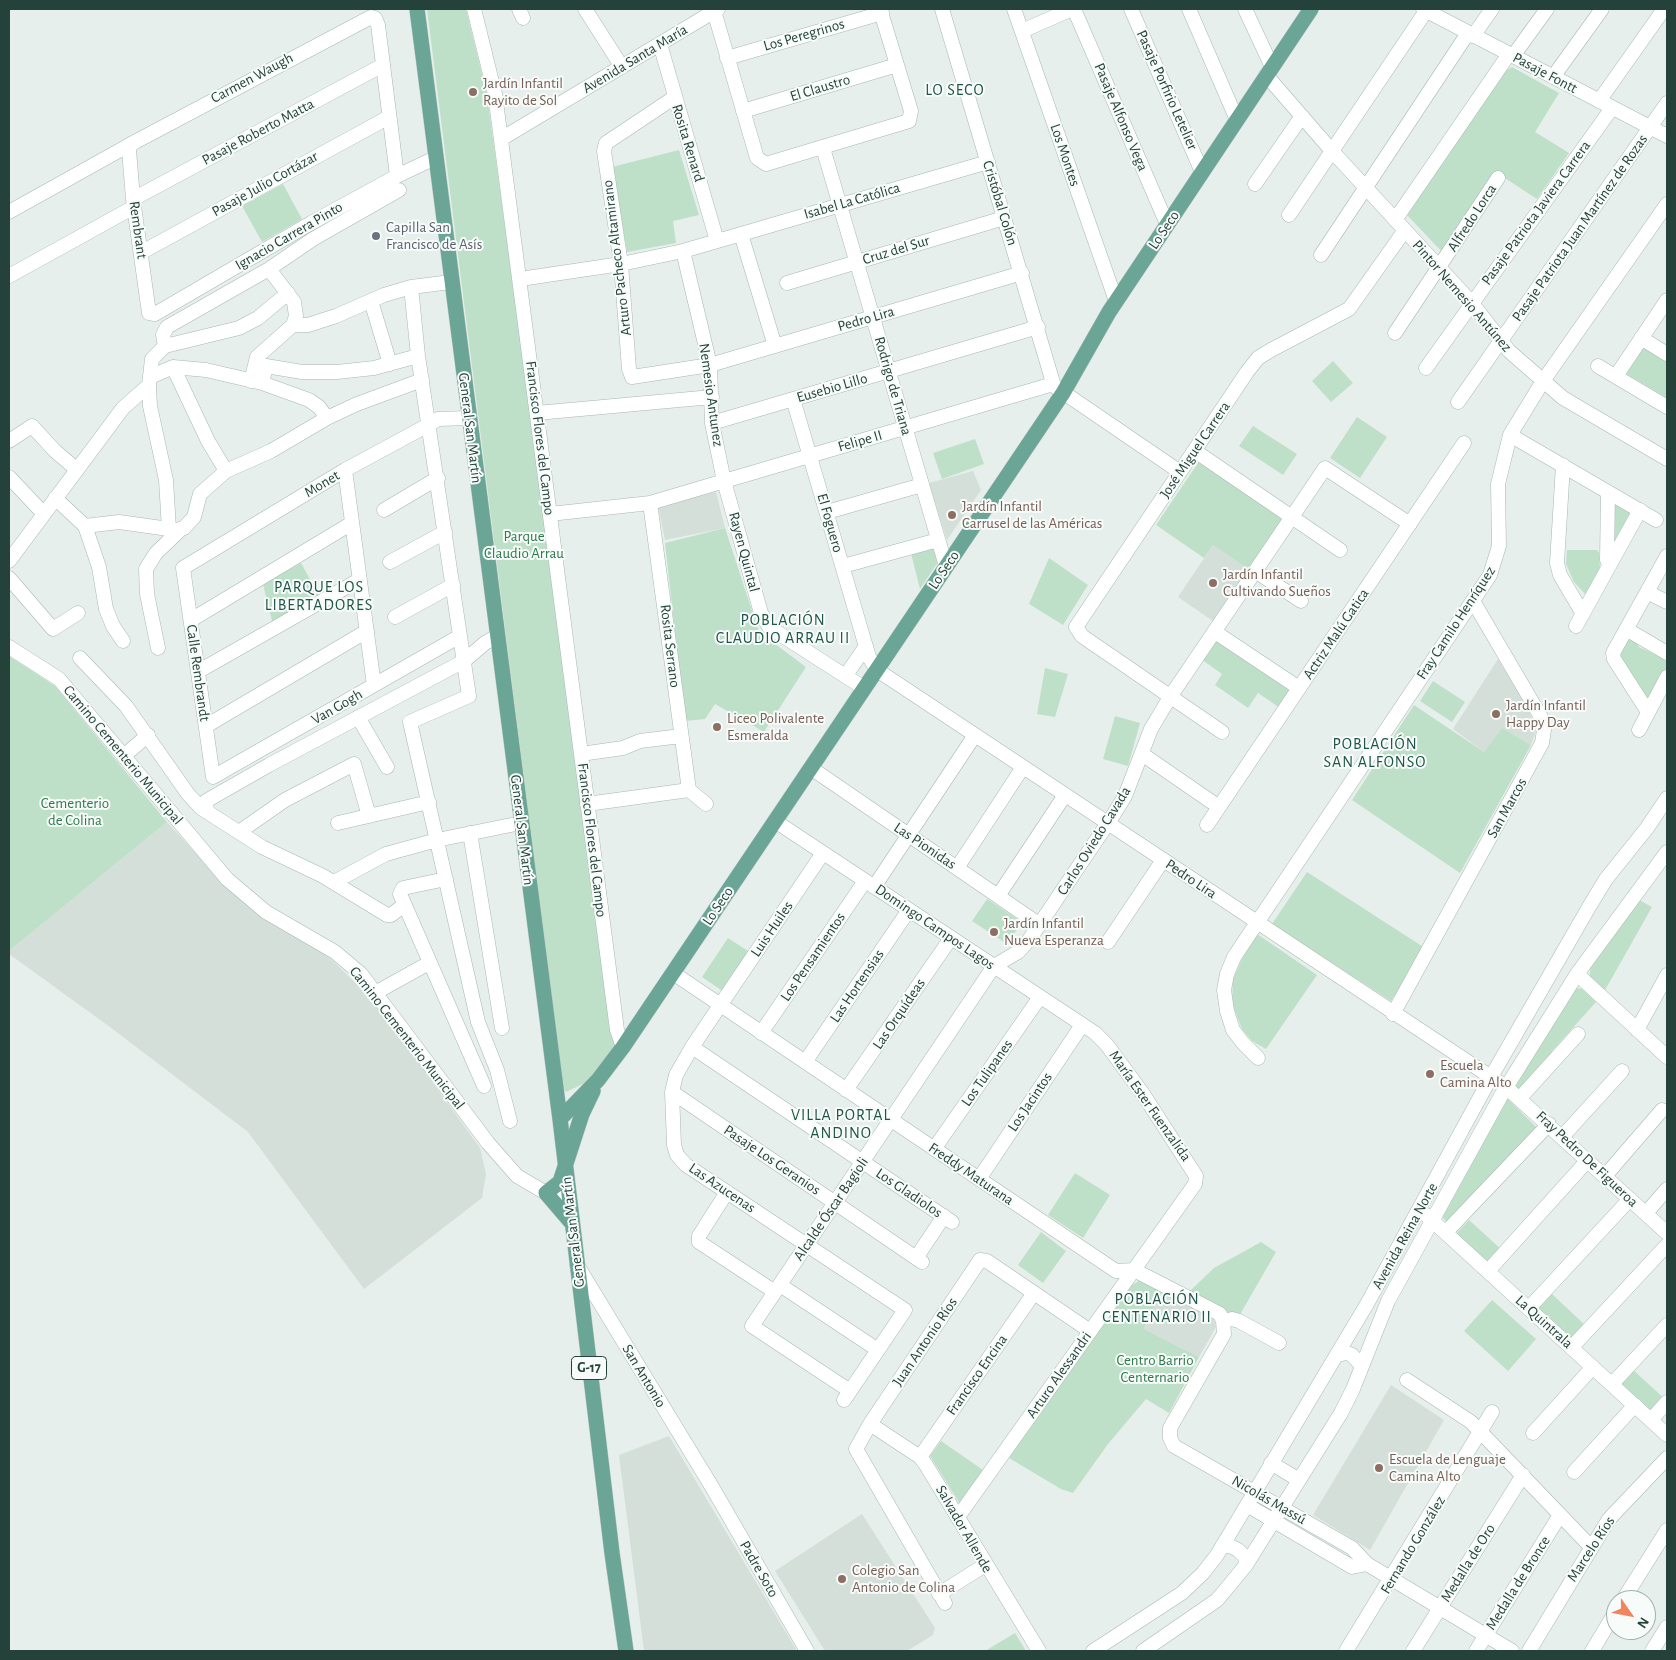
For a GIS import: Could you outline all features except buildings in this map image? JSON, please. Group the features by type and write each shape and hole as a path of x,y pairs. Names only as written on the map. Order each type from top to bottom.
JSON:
{"main road":[{"name":"General San Martín","path":"417,9 434,158 522,823 612,1553 626,1651"},
{"name":"Lo Seco","path":"560,1119 598,1080 623,1047 673,973 946,566 1058,388 1237,120 1306,11"},
{"path":"557,1098 577,1092 598,1080"},
{"path":"572,1223 546,1193 560,1182 566,1170 582,1114 598,1080"}],"street":[{"name":"Francisco Flores del Campo","path":"474,9 495,94 617,1030 623,1047"},
{"path":"586,9 622,67"},
{"name":"Cristóbal Colón","path":"942,9 1004,218 1058,388"},
{"name":"Los Montes","path":"1014,9 1116,301"},
{"path":"1022,31 1073,9"},
{"name":"Pasaje Alfonso Vega","path":"1073,9 1168,224"},
{"name":"Pasaje Porfirio Letelier","path":"1131,9 1202,172"},
{"path":"1189,9 1237,120"},
{"name":"Pintor Nemesio Antúnez","path":"1245,9 1269,71 1302,116 1472,303 1501,341 1543,381 1581,410 1667,459"},
{"path":"1321,255 1470,34 1492,9"},
{"path":"1395,220 1511,55 1547,9"},
{"path":"1553,77 1602,9"},
{"path":"1599,101 1664,9"},
{"name":"Avenida Santa María","path":"501,139 716,10"},
{"path":"716,10 727,58 757,158 761,163 769,164 904,124 910,118 911,110 881,11"},
{"name":"Los Peregrinos","path":"727,58 881,11"},
{"path":"1289,215 1431,11"},
{"name":"Pasaje Fontt","path":"1431,11 1470,34 1667,136"},
{"name":"Carmen Waugh","path":"130,147 366,18 375,18 378,25 383,65"},
{"name":"Rosita Renard","path":"660,44 717,241"},
{"path":"383,65 397,176"},
{"name":"Pasaje Roberto Matta","path":"9,276 134,203 383,65"},
{"name":"El Claustro","path":"743,111 897,65"},
{"name":"Arturo Pacheco Altamirano","path":"675,97 606,143 604,151 621,264 629,369 632,377 710,365"},
{"name":"Pasaje Patriota Juan Martínez de Rozas","path":"1458,402 1667,103"},
{"name":"Pasaje Patriota Javiera Carrera","path":"1426,368 1612,108"},
{"path":"1255,184 1302,116"},
{"name":"Pasaje Julio Cortázar","path":"142,252 389,117"},
{"path":"9,212 130,147"},
{"name":"Rembrant","path":"130,147 134,203 142,252 148,309"},
{"name":"Rodrigo de Triana","path":"823,148 946,566"},
{"name":"Ignacio Carrera Pinto","path":"148,309 150,314 155,314 310,223 434,158"},
{"name":"Isabel La Católica","path":"520,279 621,264 683,251 988,162"},
{"name":"Alfredo Lorca","path":"1395,333 1498,178"},
{"path":"165,346 163,335 170,324 269,269 313,239 399,190"},
{"name":"Fray Camilo Henríquez","path":"1258,1058 1233,1030 1227,1011 1224,990 1227,974 1234,957 1490,575 1497,556 1498,484 1510,435 1543,381 1667,205"},
{"name":"Cruz del Sur","path":"787,283 1004,218"},
{"name":"José Miguel Carrera","path":"1170,697 1082,636 1076,627 1258,358 1348,309 1405,230"},
{"path":"741,234 775,346"},
{"name":"Nemesio Antunez","path":"683,251 710,365 712,423 724,481"},
{"path":"269,269 296,306 294,325"},
{"name":"Pedro Lira","path":"710,365 1022,273"},
{"path":"256,382 254,363 260,353 294,325 317,322 384,294 411,287 451,282"},
{"path":"411,287 418,356 430,424 469,696 410,722 478,1022 497,1070 510,1121"},
{"path":"175,530 150,406 149,381 152,359 165,346 238,328 258,318 288,293"},
{"path":"371,301 390,364"},
{"path":"1616,376 1667,301"},
{"name":"Eusebio Lillo","path":"712,423 1038,327"},
{"path":"1641,338 1667,354"},
{"path":"256,382 266,366 327,373 390,364 418,356"},
{"path":"1598,366 1667,407"},
{"path":"173,367 208,441 226,471"},
{"path":"9,561 122,408 149,381 173,367 206,370 256,382 312,402 320,407 327,418"},
{"path":"158,648 147,594 146,569 156,553 175,530 191,522 200,494 226,471 271,451 327,418 376,396 422,380"},
{"path":"1058,388 1180,472"},
{"name":"Felipe II","path":"550,514 650,502 905,428 1058,388"},
{"path":"537,413 712,397"},
{"name":"El Foguero","path":"794,399 866,646 872,663 877,670"},
{"name":"Monet","path":"183,568 345,470 438,419 469,418"},
{"path":"9,441 32,426 55,452 76,469"},
{"path":"1510,435 1656,520"},
{"name":"Actriz Malú Gatica","path":"1207,825 1464,444"},
{"path":"1195,451 1340,550"},
{"path":"1563,465 1557,563 1580,620 1640,510"},
{"name":"Carlos Oviedo Cavada","path":"994,966 1018,952 1040,925 1108,824 1125,796 1151,729 1170,697 1324,468 1410,524"},
{"path":"345,470 374,685"},
{"path":"9,476 44,514"},
{"path":"384,510 438,478"},
{"name":"Rayen Quintal","path":"724,481 761,613 769,627 864,688"},
{"path":"827,512 922,485"},
{"path":"1608,492 1607,560 1610,565"},
{"path":"55,498 85,526 100,567 106,609 113,626 123,641"},
{"name":"Rosita Serrano","path":"650,502 671,642 689,790"},
{"path":"85,526 118,522 175,530"},
{"path":"191,620 352,523"},
{"path":"390,562 445,532"},
{"path":"842,566 938,540"},
{"path":"1648,712 1614,659 1613,653 1667,556"},
{"name":"Calle Rembrandt","path":"183,568 213,777"},
{"path":"1255,571 1301,601"},
{"path":"9,578 53,628 78,613"},
{"path":"198,671 359,580"},
{"path":"395,617 453,585"},
{"path":"1647,592 1665,597"},
{"name":"San Marcos","path":"1393,1014 1542,743 1544,730 1541,717 1473,601"},
{"path":"1626,629 1667,653"},
{"path":"206,726 367,631"},
{"path":"1214,632 1299,688"},
{"name":"Van Gogh","path":"213,777 460,636"},
{"path":"207,812 206,801 464,661 485,642 497,636"},
{"path":"846,675 866,646"},
{"name":"Camino Cementerio Municipal","path":"9,647 59,679 227,878 282,923 344,959 360,974 488,1143 517,1176 546,1193 568,1200"},
{"path":"80,658 112,689 148,735 188,794 207,812 274,855 334,882 387,915 391,915 404,904"},
{"name":"Pedro Lira","path":"877,670 1393,1014 1506,1086"},
{"path":"1638,730 1667,677"},
{"path":"1170,697 1222,732"},
{"path":"358,717 387,768"},
{"path":"124,755 148,735"},
{"name":"Los Pensamientos","path":"761,1032 870,884 909,835 975,735"},
{"path":"581,754 624,748 640,741 681,736"},
{"path":"1142,754 1219,807"},
{"path":"239,832 285,800 354,764 370,816"},
{"path":"957,868 1023,767"},
{"name":"Las Pionidas","path":"811,768 1040,925"},
{"path":"587,804 689,790 706,804"},
{"path":"998,896 1065,795"},
{"name":"Avenida Reina Norte","path":"1093,1651 1110,1647 1182,1592 1203,1573 1222,1546 1337,1355 1420,1209 1491,1077 1606,879 1647,828 1667,798"},
{"path":"338,823 428,802"},
{"name":"Domingo Campos Lagos","path":"775,821 1095,1033"},
{"path":"334,882 386,854 437,840 522,823"},
{"path":"470,833 502,1028"},
{"name":"Avenida Reina Norte","path":"1143,1651 1217,1600 1246,1565 1340,1413 1362,1366 1388,1301 1506,1086 1577,974 1667,852"},
{"name":"Luis Huiles","path":"720,1005 823,853"},
{"path":"1108,942 1162,860"},
{"path":"446,879 401,889 400,894 484,1086"},
{"name":"Las Hortensias","path":"805,1062 909,910"},
{"name":"Las Orquídeas","path":"846,1090 951,938"},
{"path":"375,993 429,963"},
{"name":"Alcalde Óscar Bagioli","path":"878,1350 847,1396 752,1326 994,966"},
{"name":"Freddy Maturana","path":"673,973 1116,1271 1134,1270 1220,1314 1223,1322"},
{"path":"1577,974 1667,1057"},
{"path":"1637,1030 1667,975"},
{"name":"Los Tulipanes","path":"934,1149 1040,997"},
{"name":"Las Azucenas","path":"720,1005 676,1075 672,1092 676,1155 686,1165 905,1310 878,1350"},
{"name":"Los Jacintos","path":"978,1179 1082,1025"},
{"name":"María Ester Fuenzalida","path":"1095,1033 1107,1044 1187,1159 1196,1176 1195,1184"},
{"path":"1520,1098 1578,1034"},
{"name":"Los Gladiolos","path":"692,1047 948,1219 919,1260"},
{"path":"1562,1137 1622,1071"},
{"name":"Fray Pedro De Figueroa","path":"1506,1086 1667,1233"},
{"name":"Pasaje Los Geranios","path":"672,1092 919,1260"},
{"path":"1605,1176 1662,1110"},
{"path":"1446,1232 1548,1124"},
{"path":"1488,1271 1588,1160"},
{"name":"Arturo Alessandri","path":"958,1517 1195,1184"},
{"path":"1646,1213 1667,1189"},
{"path":"727,1192 699,1236 699,1242 878,1350"},
{"path":"1529,1308 1630,1199"},
{"name":"La Quintrala","path":"1420,1209 1667,1434"},
{"path":"1572,1348 1667,1245"},
{"name":"Juan Antonio Ríos","path":"985,1565 942,1598 856,1449 870,1424 980,1260 987,1261 1034,1293"},
{"name":"San Antonio","path":"577,1265 712,1487"},
{"path":"1034,1293 1090,1331"},
{"name":"Francisco Encina","path":"920,1458 1034,1293"},
{"path":"1223,1322 1232,1319 1239,1321 1279,1343"},
{"name":"Nicolás Massú","path":"1223,1322 1224,1334 1170,1428 1170,1438 1174,1446 1352,1548 1367,1564 1512,1651"},
{"path":"1612,1384 1667,1325"},
{"path":"1349,1334 1358,1345 1370,1345"},
{"path":"1337,1355 1347,1353 1352,1355 1362,1366"},
{"path":"1533,1433 1593,1367"},
{"path":"1407,1380 1460,1414 1481,1431 1590,1547"},
{"path":"1651,1420 1667,1402"},
{"path":"1574,1472 1635,1405"},
{"name":"Fernando González","path":"1346,1651 1392,1579 1492,1412"},
{"name":"Salvador Allende","path":"870,1424 920,1458 1039,1651"},
{"name":"Marcelo Ríos","path":"1529,1651 1590,1547 1614,1514 1667,1458"},
{"path":"1271,1464 1299,1480"},
{"name":"Medalla de Oro","path":"1413,1651 1522,1475"},
{"name":"Padre Soto","path":"712,1487 807,1651"},
{"name":"Nicolás Massú","path":"1247,1505 1352,1566 1367,1564"},
{"name":"Medalla de Bronce","path":"1476,1651 1560,1515"},
{"path":"1629,1590 1667,1530"},
{"path":"1222,1546 1230,1546 1238,1550 1245,1557 1246,1565"},
{"path":"1652,1651 1667,1627"},
{"path":"1592,1651 1606,1628"}],"shaded area":[{"name":"Jardín Infantil Carrusel de las Américas","path":"973,471 981,490 947,540 929,483"},
{"path":"716,492 725,528 665,540 658,506"},
{"name":"Jardín Infantil Cultivando Sueños","path":"1213,545 1248,569 1213,621 1178,597"},
{"name":"Jardín Infantil Happy Day","path":"1498,659 1523,700 1537,728 1531,745 1502,729 1484,752 1453,729"},
{"path":"167,822 220,880 331,959 373,1000 480,1148 486,1174 482,1198 364,1289 248,1132 110,1027 9,954 9,951"},
{"path":"1162,1291 1213,1317 1216,1327 1199,1357 1144,1329"},
{"name":"Escuela de Lenguaje Camina Alto","path":"1391,1385 1444,1420 1370,1550 1313,1515"},
{"path":"669,1436 797,1651 644,1651 619,1455"},
{"name":"Colegio San Antonio de Colina","path":"862,1514 935,1628 933,1635 907,1651 825,1651 775,1571"}],"green space":[{"name":"Parque Claudio Arrau","path":"427,9 466,9 487,95 616,1044 615,1053 585,1083 566,1092 563,1088"},
{"path":"1512,67 1559,93 1535,132 1569,153 1537,199 1497,173 1444,254 1407,215 1504,72"},
{"path":"679,150 699,215 673,221 676,243 627,252 612,167"},
{"path":"283,184 302,219 262,242 242,206"},
{"path":"1639,345 1667,362 1667,398 1623,372"},
{"path":"1333,361 1353,383 1331,402 1312,381"},
{"path":"1357,417 1387,437 1360,478 1330,458"},
{"path":"1253,426 1297,454 1283,475 1239,446"},
{"path":"975,439 984,464 942,479 933,453"},
{"path":"1200,460 1284,517 1248,569 1213,545 1204,558 1156,525"},
{"path":"1611,502 1636,512 1612,553"},
{"path":"725,528 759,632 806,667 764,732 715,704 705,719 685,721 665,543"},
{"path":"933,544 938,562 920,589 911,553"},
{"path":"1567,550 1597,550 1599,553 1600,570 1586,595 1574,582 1566,564"},
{"path":"1049,558 1088,585 1063,625 1029,604"},
{"path":"301,563 321,599 273,625 263,584"},
{"path":"1216,637 1293,690 1280,708 1258,693 1248,708 1215,685 1222,674 1201,659"},
{"path":"1628,638 1636,641 1639,647 1667,660 1667,667 1650,698 1645,697 1621,658 1620,653"},
{"name":"Cementerio de Colina","path":"9,656 55,686 167,822 9,951"},
{"path":"1045,668 1068,674 1055,717 1037,714"},
{"path":"1433,681 1465,702 1452,722 1420,701"},
{"path":"1414,705 1484,752 1502,728 1531,745 1460,873 1352,800"},
{"path":"1115,716 1140,723 1128,766 1103,759"},
{"path":"1307,872 1425,948 1391,1001 1272,924"},
{"path":"987,899 1022,922 1007,944 972,921"},
{"path":"1639,900 1652,907 1604,992 1589,979 1591,965"},
{"path":"1257,934 1317,975 1266,1049 1252,1041 1242,1029 1232,1003 1233,979"},
{"path":"728,938 751,953 724,992 702,977"},
{"path":"1577,988 1582,989 1596,1002 1552,1051 1554,1055 1520,1095 1513,1085 1573,990"},
{"path":"1506,1097 1536,1127 1448,1223 1441,1216"},
{"path":"1075,1173 1110,1195 1083,1238 1048,1215"},
{"path":"1469,1220 1502,1250 1486,1267 1454,1236"},
{"path":"1041,1232 1066,1251 1043,1283 1018,1265"},
{"path":"1261,1242 1276,1252 1238,1318 1190,1291 1214,1268"},
{"name":"Centro Barrio Centernario","path":"1140,1280 1162,1291 1144,1329 1199,1357 1169,1413 1146,1399 1108,1444 1073,1493 1061,1489 1009,1458 1131,1286"},
{"path":"1552,1294 1584,1324 1569,1340 1537,1309"},
{"path":"1492,1300 1536,1339 1508,1371 1464,1331"},
{"path":"1632,1369 1665,1399 1650,1415 1618,1384"},
{"path":"941,1441 983,1470 960,1504 930,1456"},
{"path":"1015,1633 1026,1651 985,1651"}],"place":[{"name":"Jardín Infantil Rayito de Sol","path":"473,92"},
{"name":"Capilla San Francisco de Asís","path":"376,236"},
{"name":"Jardín Infantil Carrusel de las Américas","path":"952,515"},
{"name":"Jardín Infantil Cultivando Sueños","path":"1213,583"},
{"name":"Jardín Infantil Happy Day","path":"1496,714"},
{"name":"Liceo Polivalente Esmeralda","path":"717,727"},
{"name":"Jardín Infantil Nueva Esperanza","path":"994,932"},
{"name":"Escuela Camina Alto","path":"1430,1074"},
{"name":"Escuela de Lenguaje Camina Alto","path":"1379,1468"},
{"name":"Colegio San Antonio de Colina","path":"842,1579"}],"district":[{"name":"LO SECO","path":"955,90"},
{"name":"PARQUE LOS LIBERTADORES","path":"319,596"},
{"name":"POBLACIÓN CLAUDIO ARRAU II","path":"783,629"},
{"name":"POBLACIÓN SAN ALFONSO","path":"1375,753"},
{"name":"VILLA PORTAL ANDINO","path":"841,1124"},
{"name":"POBLACIÓN CENTENARIO II","path":"1157,1308"}]}
